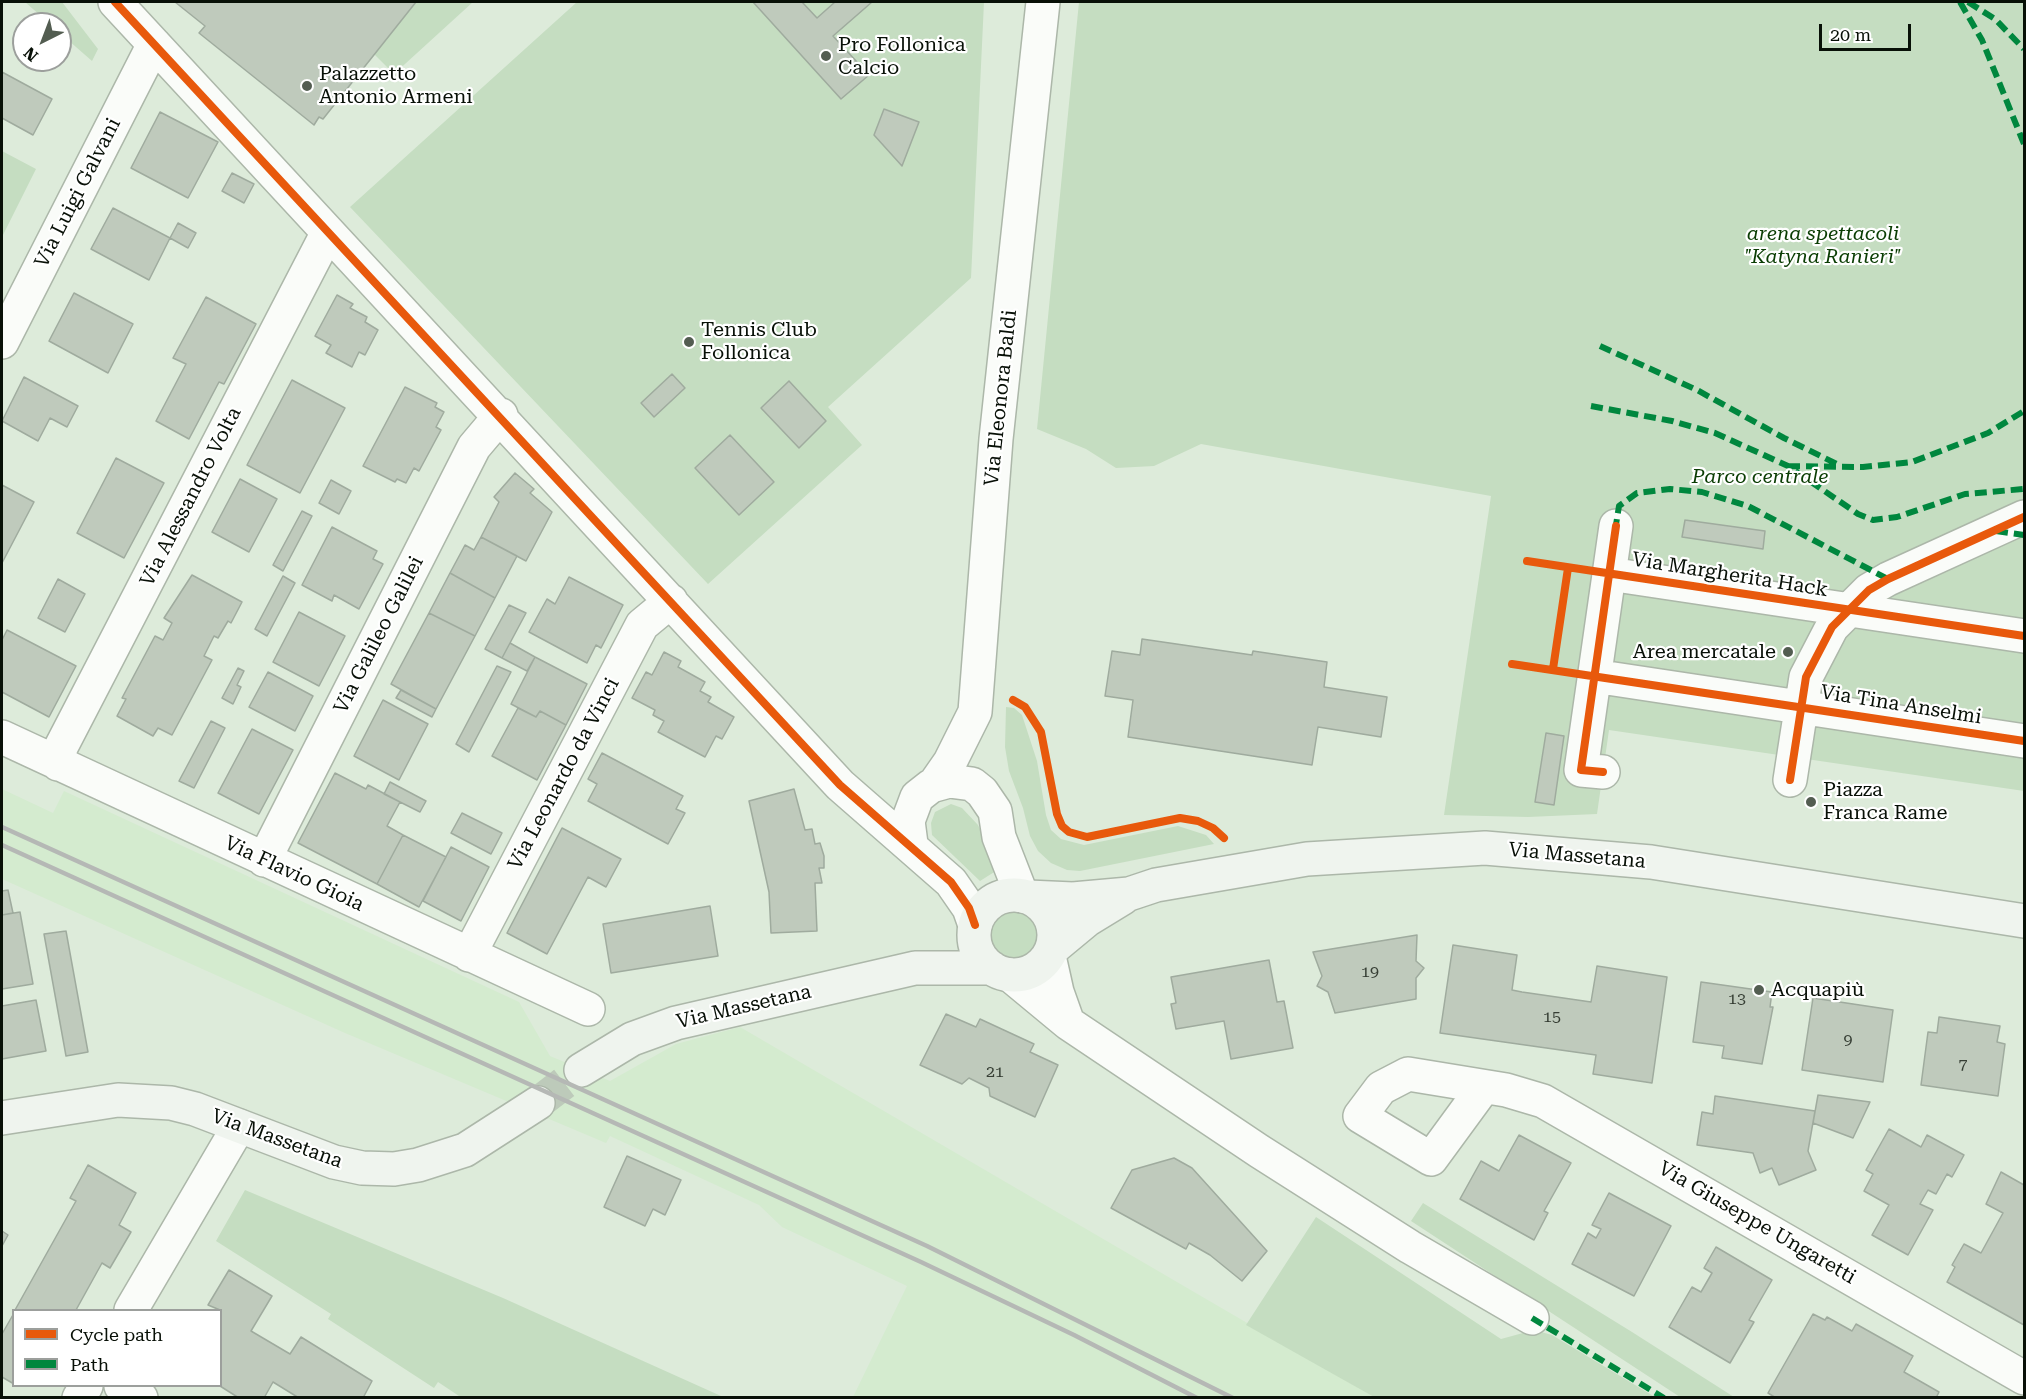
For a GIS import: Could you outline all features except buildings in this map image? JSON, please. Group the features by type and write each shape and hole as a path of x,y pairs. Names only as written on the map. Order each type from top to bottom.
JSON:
{"main road":[{"name":"Via Massetana","path":"915,968 975,927 981,912 990,903 1002,897 1073,899 1129,894 1156,885 1307,859 1485,848 1651,862 2025,921"},
{"name":"Via Massetana","path":"581,1070 632,1039 676,1023 915,968 1032,971 1088,920 1129,894"},
{"path":"1025,897 1048,913 1053,924 1050,953"},
{"path":"975,927 976,949 1001,972"},
{"name":"Via Massetana","path":"2,1118 118,1100 144,1100 195,1109 334,1162 362,1168 393,1169 418,1165 465,1150 538,1103"}],"street":[{"path":"115,2 501,415 822,765 873,813 911,844 918,855 956,888 969,908 975,927"},
{"name":"Via Eleonora Baldi","path":"911,844 908,821 925,791 950,762 975,712 996,439 1043,2"},
{"name":"Via Luigi Galvani","path":"2,342 154,44"},
{"name":"Via Alessandro Volta","path":"58,764 62,747 328,232"},
{"name":"Via Galileo Galilei","path":"264,860 474,447 501,415"},
{"path":"1603,772 1581,771 1616,526"},
{"path":"1790,780 1806,677 1816,653 1832,627 1869,590 1888,579 2015,528"},
{"name":"Via Margherita Hack","path":"1609,574 2025,636"},
{"name":"Via Leonardo da Vinci","path":"469,955 642,625 670,601"},
{"name":"Via Tina Anselmi","path":"1594,676 2025,741"},
{"path":"975,712 980,769 988,799"},
{"name":"Via Flavio Gioia","path":"2,737 588,1009"},
{"path":"822,765 862,787 881,793 925,791 949,781 972,783 988,799 995,811 999,837 1025,897"},
{"path":"1050,953 1051,974 1068,1023"},
{"path":"1001,972 1068,1023 1410,1247 1532,1318"},
{"name":"Via Giuseppe Ungaretti","path":"1483,1088 1506,1090 1543,1101 2025,1378"},
{"path":"132,1309 239,1126"},
{"path":"123,1387 141,1398"}],"shaded area":[{"path":"2,789 53,813 64,791 519,1002 550,1056 610,1081 676,1044 740,1027 1374,1397 853,1397 907,1286 782,1227 759,1205 610,1136 606,1143 345,1033 2,879"}],"green space":[{"path":"25,2 62,2 70,12 36,12"},
{"path":"416,2 473,2 394,74 374,54"},
{"name":"Tennis Club Follonica","path":"577,2 984,2 971,278 828,407 862,445 708,584 350,207"},
{"name":"Parco centrale","path":"1079,2 2024,2 2024,791 1609,730 1597,814 1528,817 1444,815 1491,496 1201,444 1154,466 1116,468 1086,449 1037,429"},
{"path":"72,15 98,49 92,61 72,44"},
{"path":"2,151 36,169 2,237"},
{"path":"1006,707 1014,708 1022,715 1037,761 1046,815 1051,830 1061,839 1084,845 1178,826 1206,835 1214,844 1080,871 1067,870 1051,863 1038,851 1030,836 1023,808 1009,771 1005,747"},
{"path":"951,804 962,808 978,825 999,869 980,881 932,835 931,823 935,812"},
{"path":"1014,911 1031,918 1038,935 1031,952 1014,959 997,952 990,935 997,918"},
{"path":"245,1190 503,1298 721,1396 462,1398 438,1382 434,1388 328,1319 331,1314 216,1241"},
{"path":"1423,1203 1734,1397 1680,1397 1411,1221"},
{"path":"1316,1217 1501,1339 1534,1330 1552,1335 1655,1397 1374,1397 1246,1325"}],"tunnel":[{"path":"538,1103 581,1070"}],"railway":[{"path":"2,827 927,1246 1233,1398"},
{"path":"2,845 921,1262 1074,1335 1197,1398"}],"marked path":[{"path":"1960,2 1982,40 2024,144"},
{"path":"1968,2 1995,19 2024,49"},
{"path":"1600,346 1697,390 1784,438 1839,465"},
{"path":"1591,406 1672,421 1715,433 1788,466 1858,514 1873,520 1897,517 1965,494 2024,489"},
{"path":"1788,466 1863,467 1912,462 1988,433 2024,411"},
{"path":"1615,531 1619,506 1637,493 1670,489 1702,492 1748,506 1888,579"},
{"path":"1996,531 2024,535"},
{"path":"1532,1318 1664,1398"}],"cycle path":[{"path":"115,2 840,785 951,882 969,908 975,925"},
{"path":"1790,780 1806,677 1832,627 1869,590 1888,579 2024,517"},
{"path":"1603,772 1581,770 1616,526"},
{"path":"1527,561 2024,636"},
{"path":"1553,669 1568,568"},
{"path":"1512,664 2024,741"},
{"path":"1013,700 1025,707 1041,732 1057,814 1062,826 1069,832 1087,837 1180,818 1198,821 1213,828 1224,838"}],"place":[{"name":"Pro Follonica Calcio","path":"826,56"},
{"name":"Palazzetto Antonio Armeni","path":"307,86"},
{"name":"Tennis Club Follonica","path":"689,342"},
{"name":"Area mercatale","path":"1788,652"},
{"name":"Piazza Franca Rame","path":"1811,802"},
{"name":"Acquapiù","path":"1759,990"}],"park label":[{"name":"arena spettacoli \"Katyna Ranieri\"","path":"1823,246"}]}
